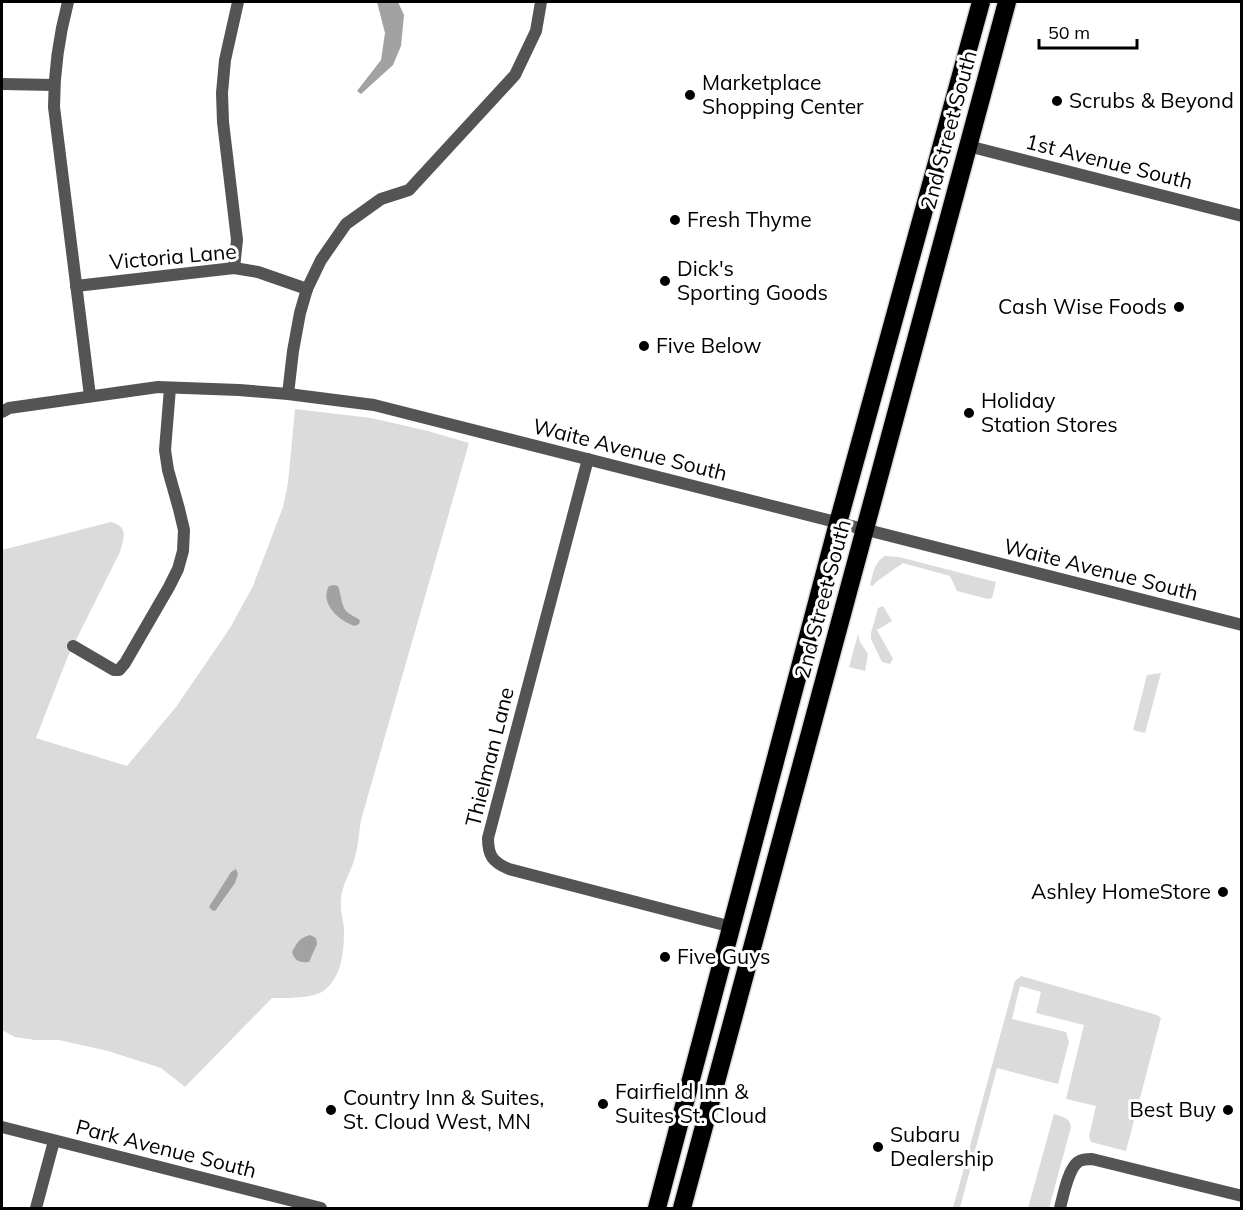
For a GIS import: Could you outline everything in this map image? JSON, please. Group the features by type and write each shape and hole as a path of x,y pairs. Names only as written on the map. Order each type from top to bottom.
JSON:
{"highway":[{"name":"2nd Street South","path":"657,1209 838,523 981,2"},
{"name":"2nd Street South","path":"682,1209 1007,2"}],"street":[{"path":"68,2 58,45 54,107 90,396"},
{"path":"234,268 237,240 223,122 222,93 225,60 238,2"},
{"path":"288,394 300,313 307,289 321,260 346,224 381,199 409,190 516,75 536,31 541,2"},
{"path":"2,84 54,85"},
{"name":"1st Avenue South","path":"968,146 1242,216"},
{"name":"Victoria Lane","path":"76,286 234,268 258,272 307,289"},
{"name":"Waite Avenue South","path":"2,412 9,408 158,387 288,394 374,405 1242,625"},
{"path":"73,646 114,670 120,670 178,569 183,551 184,531 165,450 170,388"},
{"name":"Thielman Lane","path":"588,459 488,838 488,849 499,865 509,869 732,927"},
{"name":"Park Avenue South","path":"2,1127 321,1209"},
{"path":"36,1209 54,1141"},
{"path":"1060,1209 1074,1166 1079,1161 1092,1159 1242,1196"}],"shaded area":[{"path":"377,2 398,2 404,15 401,46 393,65 361,94 357,91 381,60 385,33"},
{"path":"295,409 371,418 469,443 361,820 354,861 343,890 341,911 344,944 336,976 326,989 315,995 272,998 185,1087 161,1068 108,1051 59,1040 15,1037 2,1030 2,550 111,522 123,530 124,537 120,552 68,656 36,738 127,766 176,707 230,628 253,586 283,507 288,483"},
{"path":"885,556 899,557 996,582 992,598 957,591 950,576 903,563 873,586 870,585 876,565"},
{"path":"329,586 338,586 345,609 360,620 359,624 355,626 349,624 332,610 327,599 327,592"},
{"path":"883,606 892,621 877,630 893,659 890,664 882,662 871,639 878,608"},
{"path":"858,634 868,654 865,671 849,667"},
{"path":"1161,673 1145,733 1133,730 1147,675"},
{"path":"236,869 238,874 235,883 215,911 212,910 209,907 231,872"},
{"path":"310,935 316,938 317,944 309,962 298,961 292,952 299,941"},
{"path":"1021,976 1161,1018 1126,1151 1091,1142 1089,1136 1096,1106 1066,1099 1084,1025 1036,1013 1041,992 1020,986 1012,1019 1066,1032 1069,1042 1058,1084 997,1068 960,1208 953,1208 1015,981"},
{"path":"1054,1114 1067,1119 1071,1127 1049,1208 1028,1208"}],"place":[{"name":"Marketplace Shopping Center","path":"690,95"},
{"name":"Scrubs & Beyond","path":"1057,101"},
{"name":"Fresh Thyme","path":"675,220"},
{"name":"Dick's Sporting Goods","path":"665,281"},
{"name":"Cash Wise Foods","path":"1179,307"},
{"name":"Five Below","path":"644,346"},
{"name":"Holiday Station Stores","path":"969,413"},
{"name":"Ashley HomeStore","path":"1223,892"},
{"name":"Five Guys","path":"665,957"},
{"name":"Fairfield Inn & Suites St. Cloud","path":"603,1104"},
{"name":"Country Inn & Suites, St. Cloud West, MN","path":"331,1110"},
{"name":"Best Buy","path":"1228,1110"},
{"name":"Subaru Dealership","path":"878,1147"}]}
